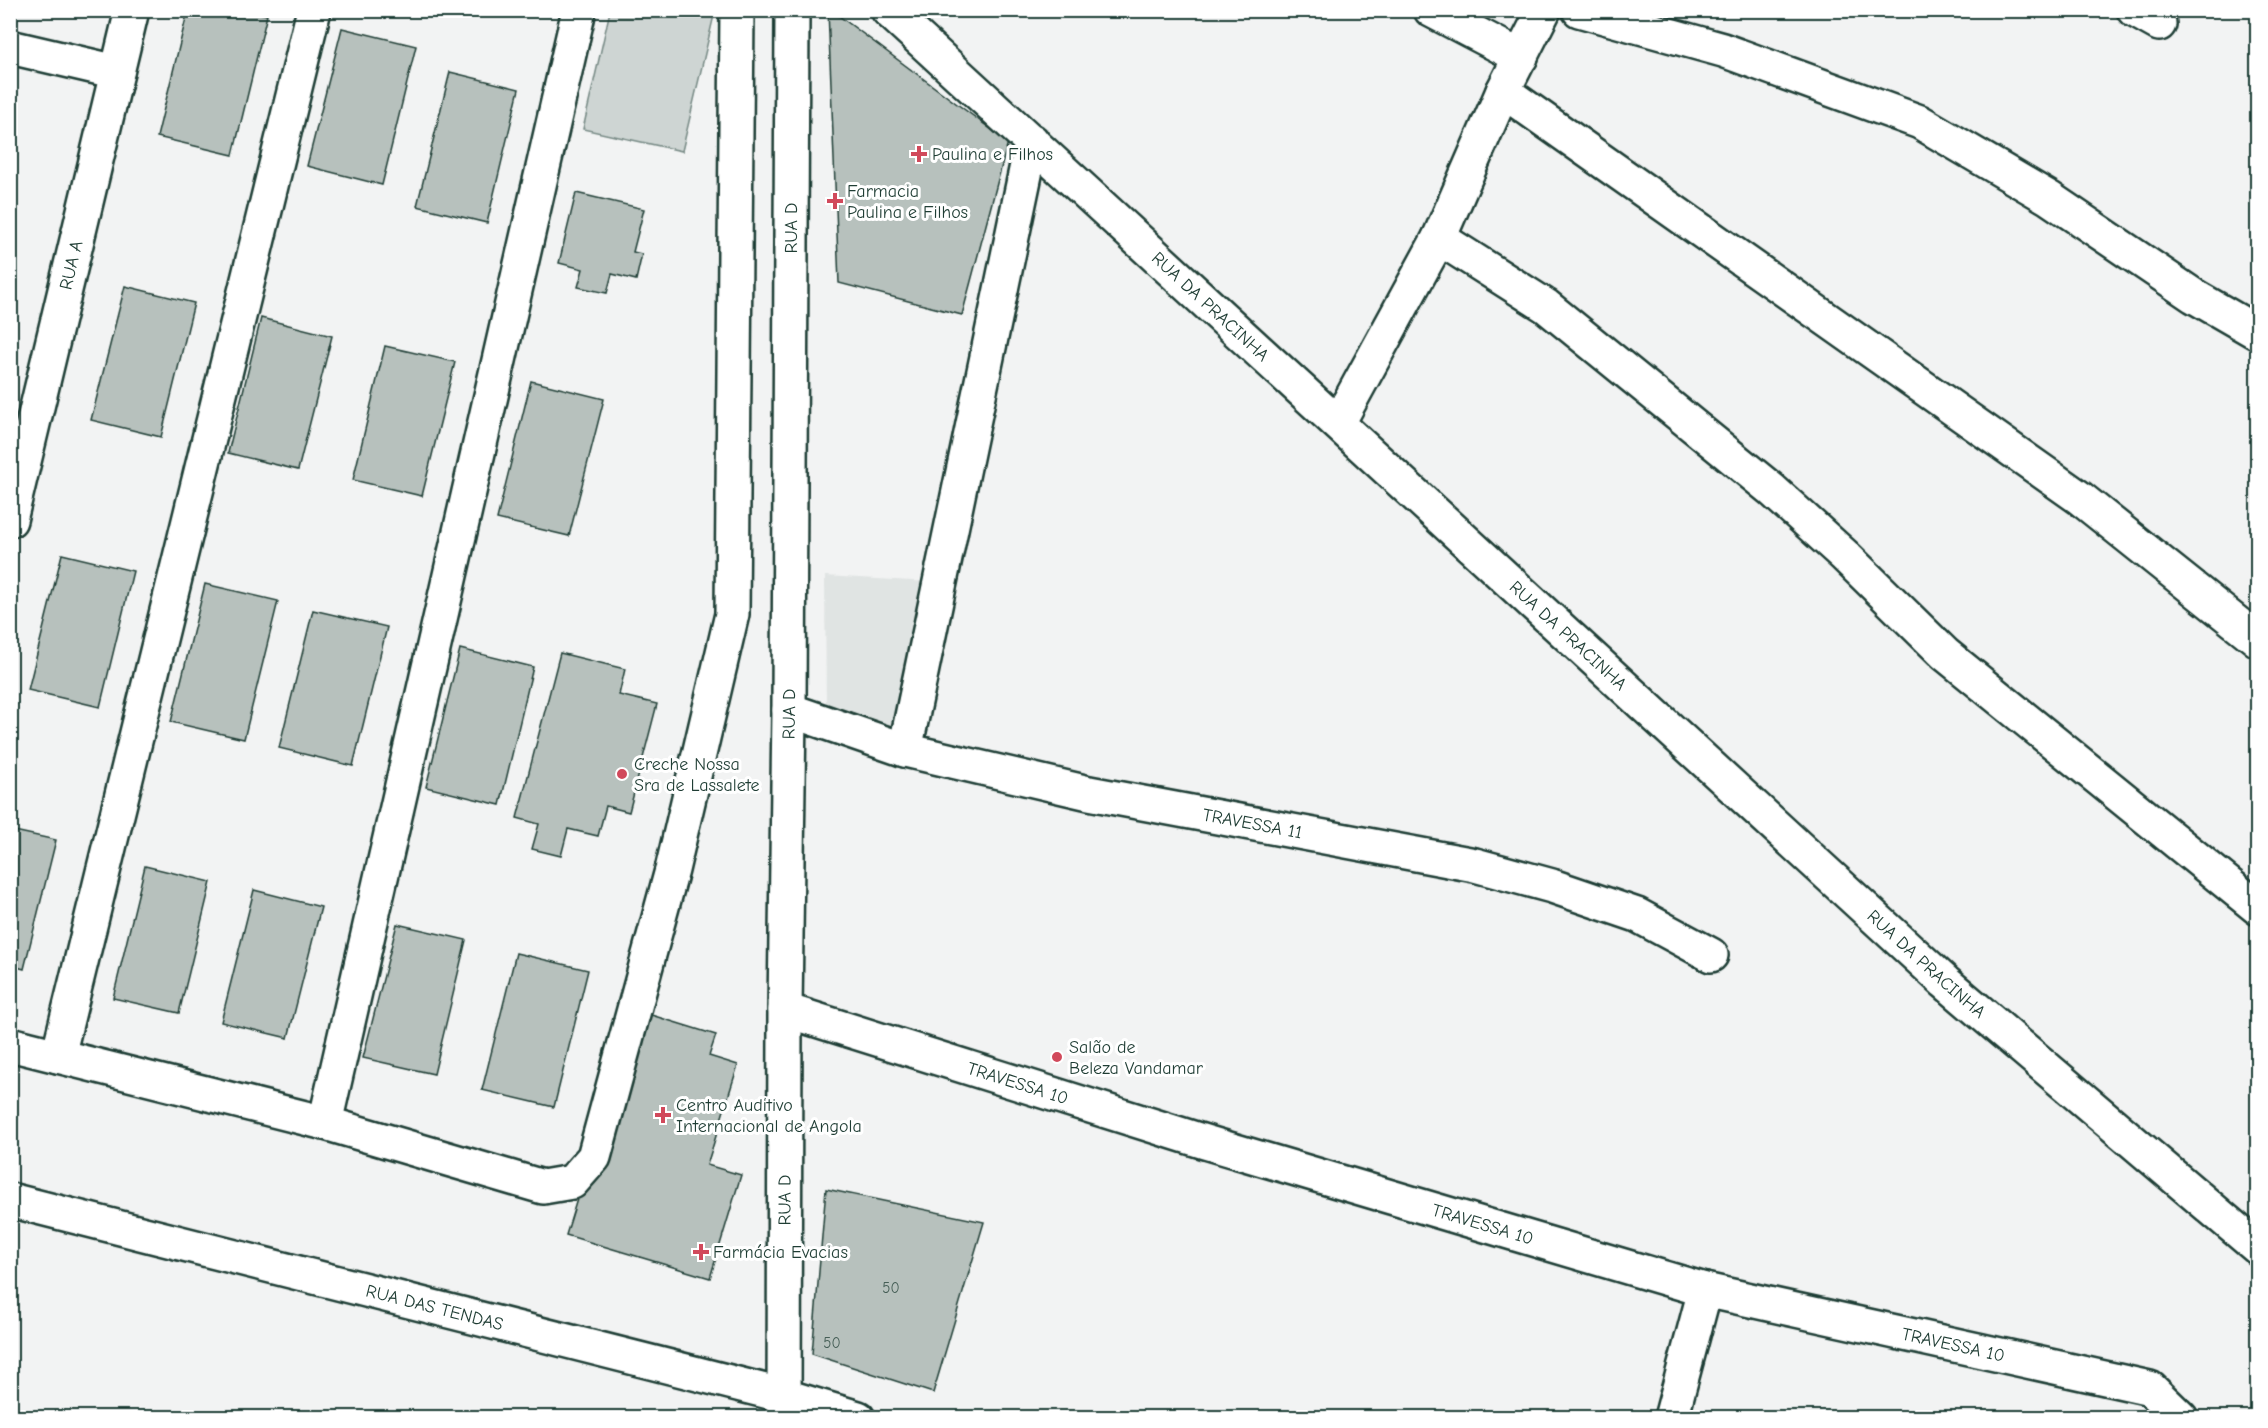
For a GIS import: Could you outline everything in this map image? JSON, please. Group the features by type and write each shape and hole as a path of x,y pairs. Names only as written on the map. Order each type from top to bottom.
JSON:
{"street":[{"name":"RUA A","path":"10,520 132,10"},
{"path":"58,1056 314,10"},
{"path":"325,1123 579,10"},
{"path":"10,1044 325,1123 543,1187 572,1182 594,1157 672,870 732,614 737,10"},
{"name":"RUA D","path":"785,1407 785,1010 789,710 792,10"},
{"name":"RUA DA PRACINHA","path":"888,10 1945,982 2258,1248"},
{"path":"1431,10 1521,57"},
{"path":"1338,423 1439,238 1503,91 1544,10"},
{"path":"1579,10 1723,50 1920,122 2049,198 2194,296 2258,333"},
{"path":"10,47 117,72"},
{"path":"1503,91 2080,498 2258,640"},
{"path":"905,750 1032,141"},
{"path":"1439,238 1546,306 1762,482 1845,555 1945,654 2258,908"},
{"name":"TRAVESSA 11","path":"789,710 905,750 1089,793 1475,865 1552,886 1637,915 1711,955"},
{"name":"TRAVESSA 10","path":"785,1010 1205,1142 1705,1290 2150,1388 2181,1418"},
{"name":"RUA DAS TENDAS","path":"10,1200 785,1407 858,1418"},
{"path":"1671,1418 1705,1290"}],"shaded area":[{"path":"610,11 715,11 682,151 583,129"},
{"path":"825,576 930,582 895,730 826,714"}],"building":[{"path":"188,10 247,10 267,15 233,155 157,137"},
{"name":"Paulina e Filhos","path":"828,10 1008,142 962,315 839,283"},
{"path":"342,28 416,46 382,185 307,166"},
{"path":"450,72 519,89 487,223 417,206"},
{"path":"576,193 644,209 633,252 642,254 636,280 612,274 607,293 578,287 583,269 559,263"},
{"path":"125,286 194,303 161,437 91,420"},
{"path":"261,318 332,336 298,470 228,453"},
{"path":"385,346 455,362 422,496 353,480"},
{"path":"531,381 604,399 569,536 497,519"},
{"path":"62,554 133,571 100,707 28,690"},
{"path":"205,584 278,601 244,739 171,722"},
{"path":"313,610 387,627 353,766 279,748"},
{"path":"460,649 533,667 500,805 426,787"},
{"name":"Creche Nossa Sra de Lassalete","path":"560,653 625,669 619,695 657,704 629,812 606,806 598,836 568,829 561,856 532,849 539,824 517,818"},
{"path":"10,830 56,840 24,969 10,965"},
{"path":"145,866 211,882 179,1013 113,998"},
{"path":"254,890 321,907 288,1038 221,1022"},
{"path":"397,924 466,940 434,1074 363,1058"},
{"path":"516,953 588,970 554,1107 482,1090"},
{"name":"Centro Auditivo Internacional de Angola","path":"635,1010 716,1035 709,1056 738,1065 707,1165 741,1175 710,1278 566,1235"},
{"path":"826,1189 984,1222 933,1393 812,1354"}],"place":[{"name":"Paulina e Filhos","path":"919,154"},
{"name":"Farmacia Paulina e Filhos","path":"835,201"},
{"name":"Creche Nossa Sra de Lassalete","path":"622,774"},
{"name":"Salão de Beleza Vandamar","path":"1057,1057"},
{"name":"Centro Auditivo Internacional de Angola","path":"663,1115"},
{"name":"Farmácia Evacias","path":"701,1252"}]}
